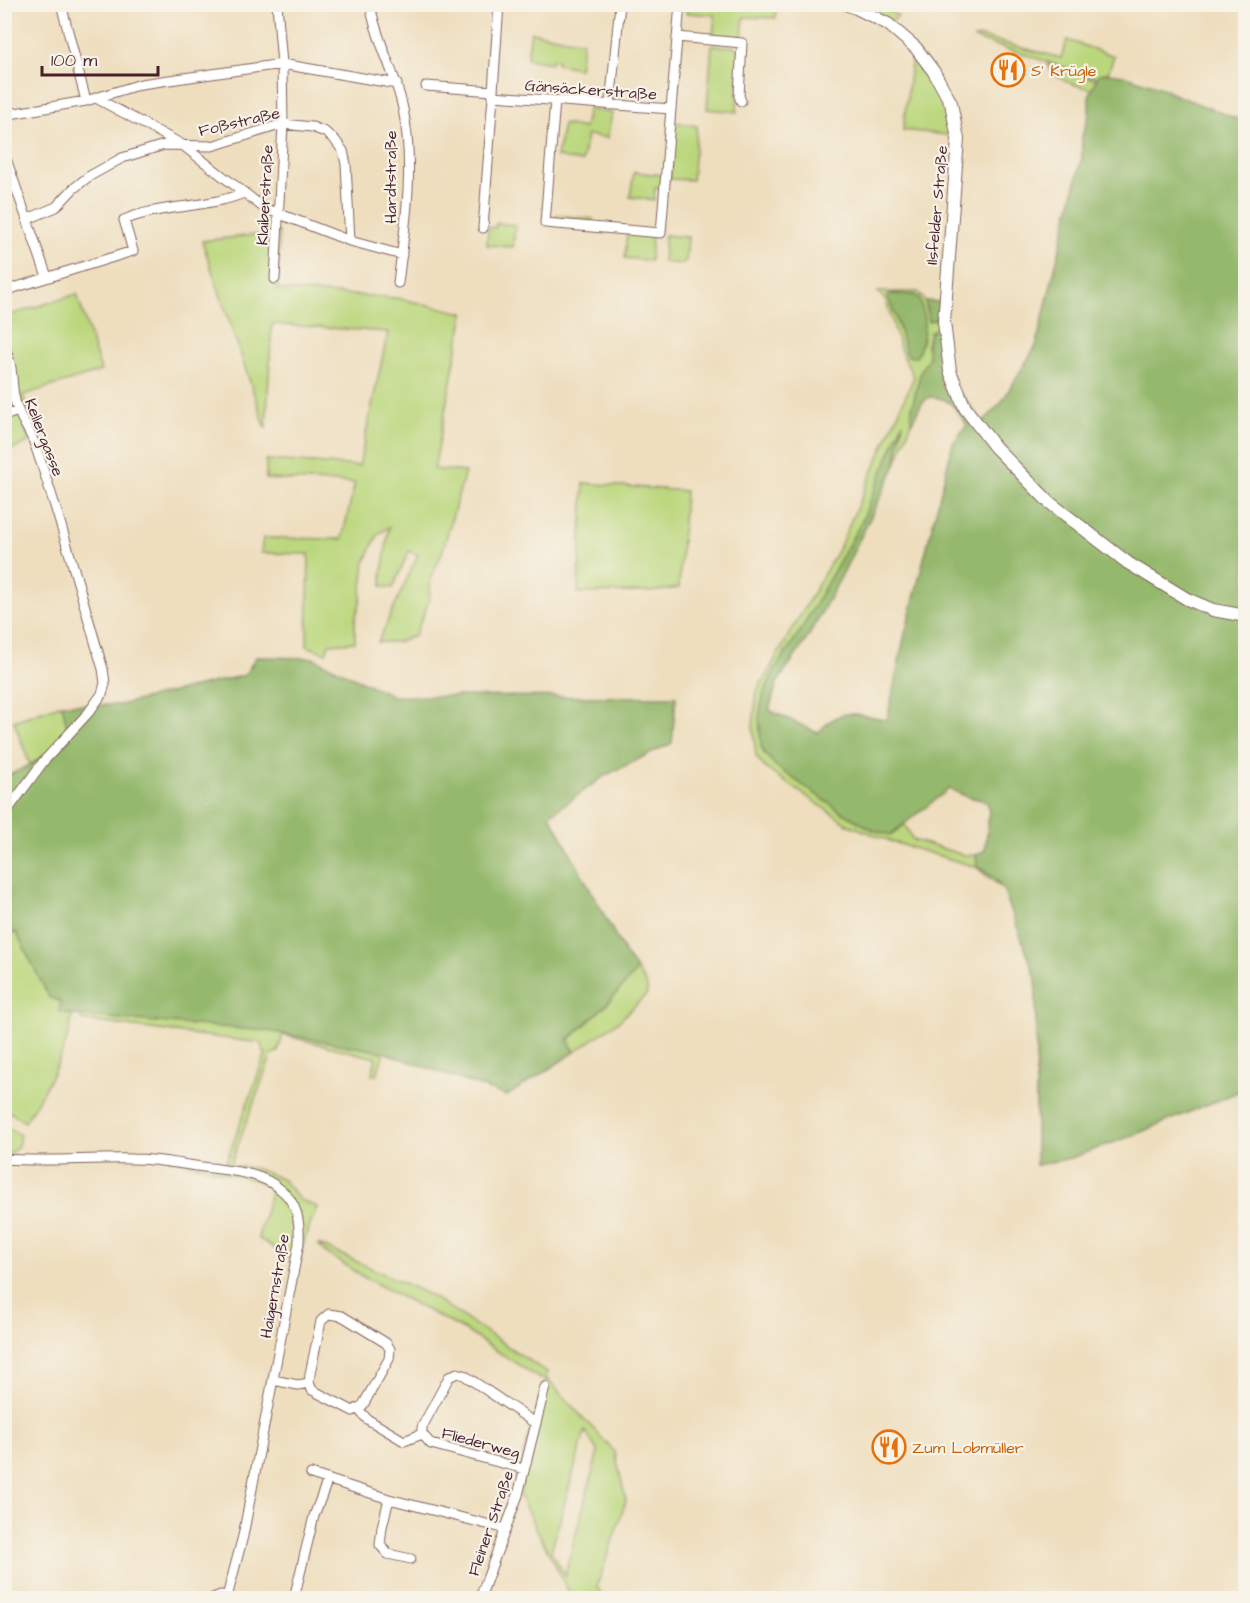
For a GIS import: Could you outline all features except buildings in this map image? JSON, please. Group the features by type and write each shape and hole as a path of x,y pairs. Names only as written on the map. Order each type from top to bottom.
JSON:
{"main road":[{"name":"Ilsfelder Straße","path":"845,4 888,24 916,48 934,72 951,103 958,139 944,322 950,371 965,408 995,447 1049,502 1128,563 1187,600 1213,610 1245,616"}],"street":[{"path":"61,4 86,101"},
{"name":"Klaiberstraße","path":"275,279 283,124 282,64 277,4"},
{"name":"Hardtstraße","path":"370,4 397,84 407,138 408,198 398,283"},
{"path":"483,228 500,4"},
{"path":"610,105 620,4"},
{"name":"Gänsäckerstraße","path":"426,86 555,101 671,109 680,4"},
{"name":"Gänsäckerstraße","path":"679,22 685,4"},
{"path":"677,37 742,43 741,101"},
{"path":"4,115 86,101 141,84 282,64 397,84"},
{"path":"96,98 181,144 264,208 350,241 402,255"},
{"path":"555,101 545,224 661,233 671,109"},
{"name":"Foßstraße","path":"28,219 56,207 88,177 122,158 164,145 212,146 283,124 312,127 325,132 343,151 347,174 350,241"},
{"path":"4,153 47,277"},
{"path":"4,291 133,251 124,220 139,214 224,201 243,193"},
{"name":"Kellergasse","path":"4,346 11,368 11,387 18,411 21,421 30,432 35,444 75,573 105,683 102,693 89,712 43,762 4,814"},
{"path":"4,416 18,411"},
{"name":"Haigernstraße","path":"4,1159 158,1160 251,1174 280,1188 297,1210 300,1227 299,1243 243,1536 228,1598 221,1595 213,1599"},
{"path":"358,1409 389,1359 390,1350 386,1343 336,1314 329,1314 321,1321 309,1383 312,1390 348,1409 358,1409 367,1419 404,1441 422,1434"},
{"name":"Fliederweg","path":"524,1469 431,1444 422,1434 422,1427 449,1377 457,1373 464,1375 535,1423"},
{"path":"273,1380 298,1385 309,1383"},
{"name":"Fleiner Straße","path":"480,1599 506,1529 545,1387"},
{"path":"311,1474 389,1499 506,1529"},
{"path":"296,1599 296,1590 314,1516 328,1479"},
{"path":"389,1499 380,1545 388,1554 411,1559"}],"green space":[{"path":"688,5 776,5 776,18 744,17 742,38 713,36 715,15 686,13"},
{"path":"850,5 870,5 898,15 891,23"},
{"path":"531,32 583,42 579,68 557,64 557,59 552,59 551,63 527,59"},
{"path":"981,37 1061,58 1067,40 1114,56 1108,73 1100,74 1098,78 973,38"},
{"path":"712,45 736,47 739,51 737,112 707,109"},
{"path":"913,48 950,104 956,136 903,130"},
{"path":"1047,64 1096,80 1092,89 1072,84 1050,70"},
{"path":"1099,74 1123,75 1168,90 1168,92 1245,122 1245,1089 1134,1135 1071,1158 1036,1165 1036,978 1004,891 995,879 977,866 976,855 985,850 988,803 949,789 890,835 873,830 840,811 777,767 764,753 761,746 759,716 763,696 774,670 799,633 862,521 903,422 895,467 841,577 808,637 777,683 769,710 818,733 842,715 858,714 887,720 904,638 953,443 967,425 956,408 948,402 929,397 922,403 911,424 912,407 921,371 929,357 927,345 930,332 939,327 948,378 983,422 1001,403 1036,346 1082,157 1082,136 1089,115 1089,96"},
{"path":"588,109 612,113 607,138 587,135 582,162 557,157 563,124 584,128"},
{"path":"674,122 697,126 692,180 670,179"},
{"path":"634,172 662,175 661,188 655,188 654,200 630,197"},
{"path":"556,215 593,219 592,225 555,221"},
{"path":"496,223 515,225 513,247 487,245 488,228 496,227"},
{"path":"279,232 278,290 397,298 464,313 434,469 465,472 442,553 431,578 429,601 415,635 399,642 378,642 418,555 409,551 393,588 382,586 389,527 378,534 365,562 360,603 355,619 355,642 329,644 326,653 307,646 309,554 261,553 263,538 342,539 355,483 266,479 266,460 359,466 388,332 272,324 266,429 202,241"},
{"path":"627,232 652,234 650,261 625,258"},
{"path":"665,235 688,237 686,260 682,264 663,262"},
{"path":"878,292 918,292 925,301 928,314 945,322 927,345 929,357 921,371 912,407 911,424 895,467 902,425 862,521 799,633 774,670 761,746 764,753 777,767 840,811 873,830 890,835 905,825 913,840 964,855 976,855 977,866 995,879 1000,887 976,867 893,842 849,825 765,768 756,756 753,727 757,691 840,546 914,377 902,354 886,301","holes":["892,294 914,295 907,355 888,296"]},
{"path":"77,294 101,371 23,395 37,435 26,423 5,341 4,317"},
{"path":"891,294 914,295 919,298 924,327 917,356 907,355 887,296"},
{"path":"925,301 942,302 940,318 929,321"},
{"path":"4,352 29,442 5,452 4,452"},
{"path":"584,483 685,491 679,588 649,592 578,593"},
{"path":"256,657 313,658 393,696 676,697 672,743 606,775 550,815 627,957 637,970 607,1004 568,1040 575,1052 507,1096 383,1052 268,1031 72,1015 59,1012 61,1002 49,997 16,932 5,937 5,777 30,765 70,739 62,704 119,705 245,675"},
{"path":"62,704 70,739 30,765 14,721"},
{"path":"16,932 49,997 61,1001 59,1012 72,1015 66,1043 60,1057 25,1122 5,1109 4,1044 9,1039 4,1035 5,937"},
{"path":"637,970 647,986 647,994 619,1021 575,1052 568,1041 607,1004"},
{"path":"81,1015 268,1031 384,1052 377,1075 372,1075 376,1058 283,1035 278,1052 272,1054 230,1166 253,1168 283,1180 300,1200 317,1207 298,1263 258,1238 272,1188 259,1181 167,1158 225,1165 266,1053 263,1052 261,1043 81,1020"},
{"path":"4,1125 20,1135 18,1146 11,1153 5,1153"},
{"path":"318,1244 430,1295 548,1373 546,1378 540,1379 466,1331 362,1276 325,1252"},
{"path":"546,1378 615,1452 626,1501 597,1586 602,1598 572,1598 520,1497 521,1473 519,1469","holes":["585,1431 598,1452 565,1575 551,1551"]}],"place":[{"name":"S' Krügle","path":"1008,70"},
{"name":"Zum Lobmüller","path":"889,1447"}]}
